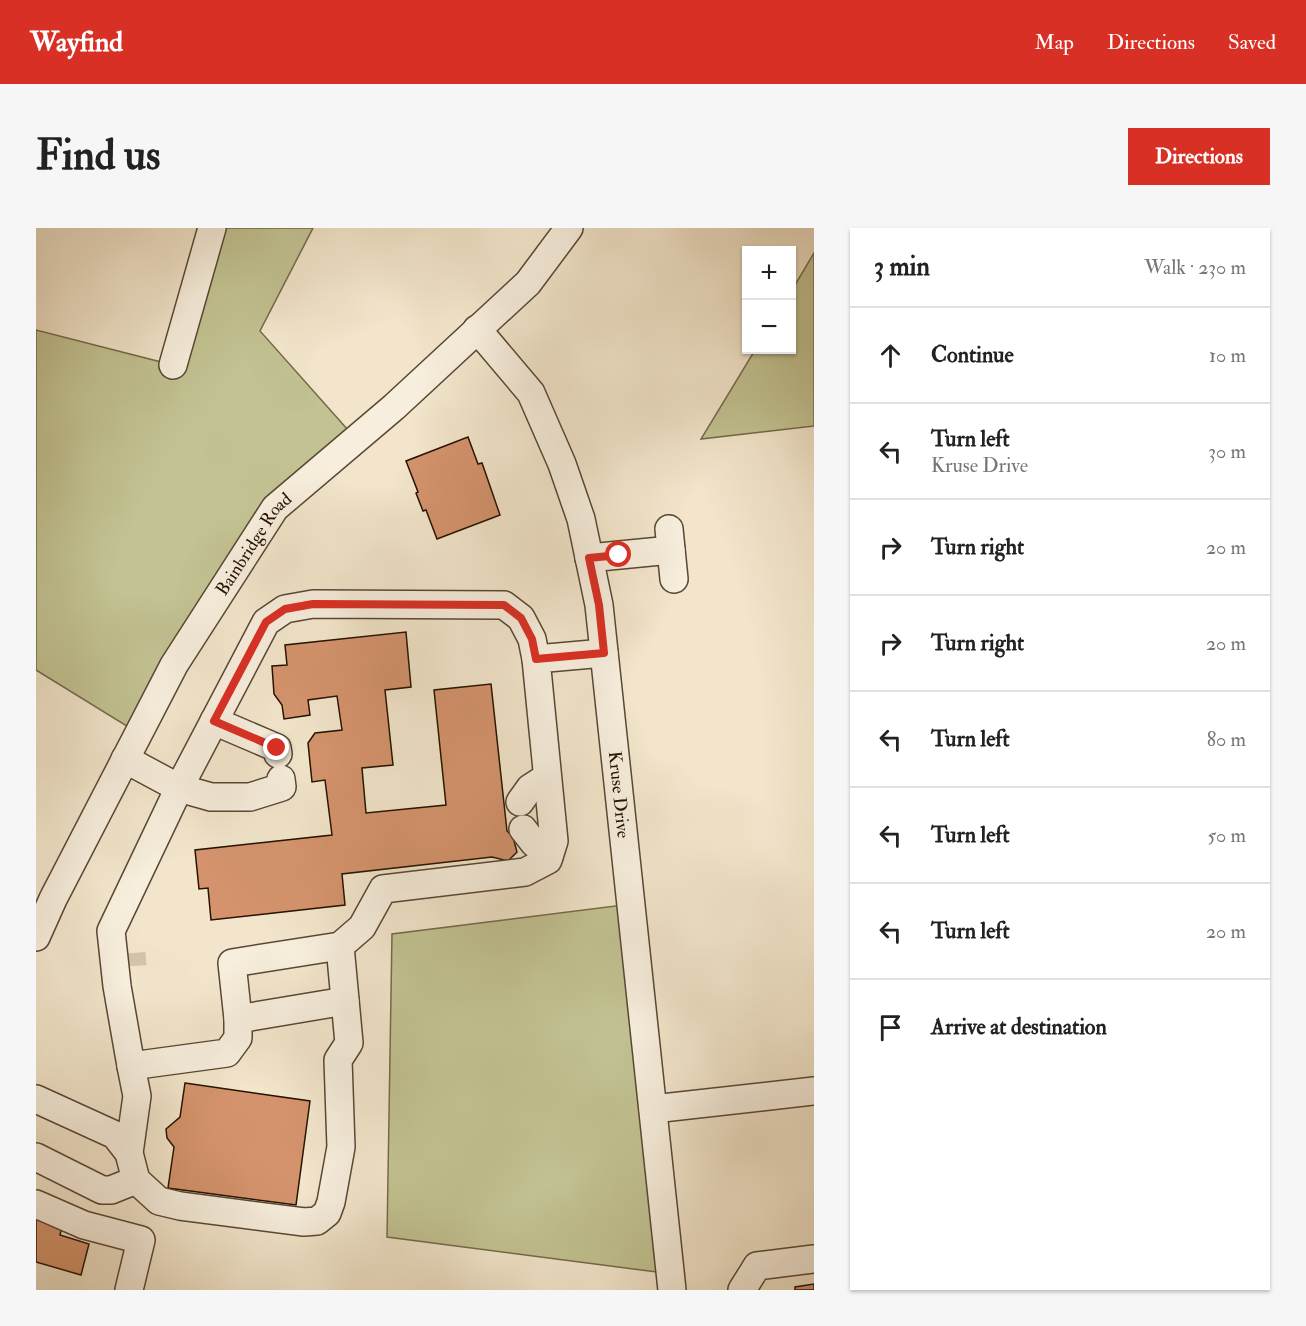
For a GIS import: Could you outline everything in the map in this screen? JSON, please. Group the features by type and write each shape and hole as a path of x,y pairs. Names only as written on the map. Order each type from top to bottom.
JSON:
{"street":[{"path":"173,365 212,228"},
{"name":"Bainbridge Road","path":"36,937 53,899 174,665 275,508 394,407 528,283 569,228"},
{"name":"Kruse Drive","path":"477,329 531,393 562,464 581,519 599,605 672,1290"},
{"path":"589,558 670,539 674,579"},
{"path":"131,1066 227,1053 238,1038 232,963 340,946 362,927 383,889 525,872 548,860 554,841 536,659 532,639 521,618 504,605 313,604 285,609 266,622 179,788 111,931 124,1024 131,1066 137,1096 129,1153 136,1180 159,1201 180,1206 304,1222 317,1221 327,1213 341,1147 338,1059 349,1044 340,946"},
{"path":"536,659 604,653"},
{"path":"125,759 179,788 211,797 250,797 282,787 277,748 214,721"},
{"path":"520,802 530,788 547,777"},
{"path":"523,829 549,856"},
{"path":"115,922 131,948 137,995 124,1024"},
{"path":"238,1018 345,1000"},
{"path":"653,1109 814,1091"},
{"path":"38,1104 115,1135 129,1153"},
{"path":"36,1157 102,1190 111,1190 136,1180"},
{"path":"36,1204 84,1225 141,1240 129,1290"},
{"path":"742,1290 757,1266 814,1259"}],"green space":[{"path":"212,228 313,228 260,331 356,439 275,508 138,733 36,670 36,330 173,365"},
{"path":"814,253 814,426 701,439 753,354 796,354 796,283"},
{"path":"631,904 672,1274 387,1237 392,934"}],"building":[{"path":"468,437 478,464 482,463 500,515 437,539 426,510 423,511 406,461"},
{"path":"406,632 411,687 385,690 393,765 362,768 366,813 446,805 434,690 491,684 507,831 513,837 517,852 508,861 492,857 342,874 345,905 211,920 208,888 199,889 195,850 332,835 325,780 312,782 308,743 315,733 342,730 337,696 308,700 310,715 284,719 282,705 274,694 272,666 287,665 285,645"},
{"path":"185,1083 310,1101 296,1205 168,1188 174,1147 167,1138 166,1129 180,1117"},
{"path":"36,1218 62,1226 60,1235 89,1244 81,1275 36,1262"},
{"path":"814,1284 814,1290 795,1290 795,1287"}],"tunnel":[{"path":"132,953 133,966"}],"route":[{"path":"277,748 214,721 266,622 285,609 313,604 504,605 521,618 532,639 536,659 604,653 599,605 589,558 619,555"}]}
